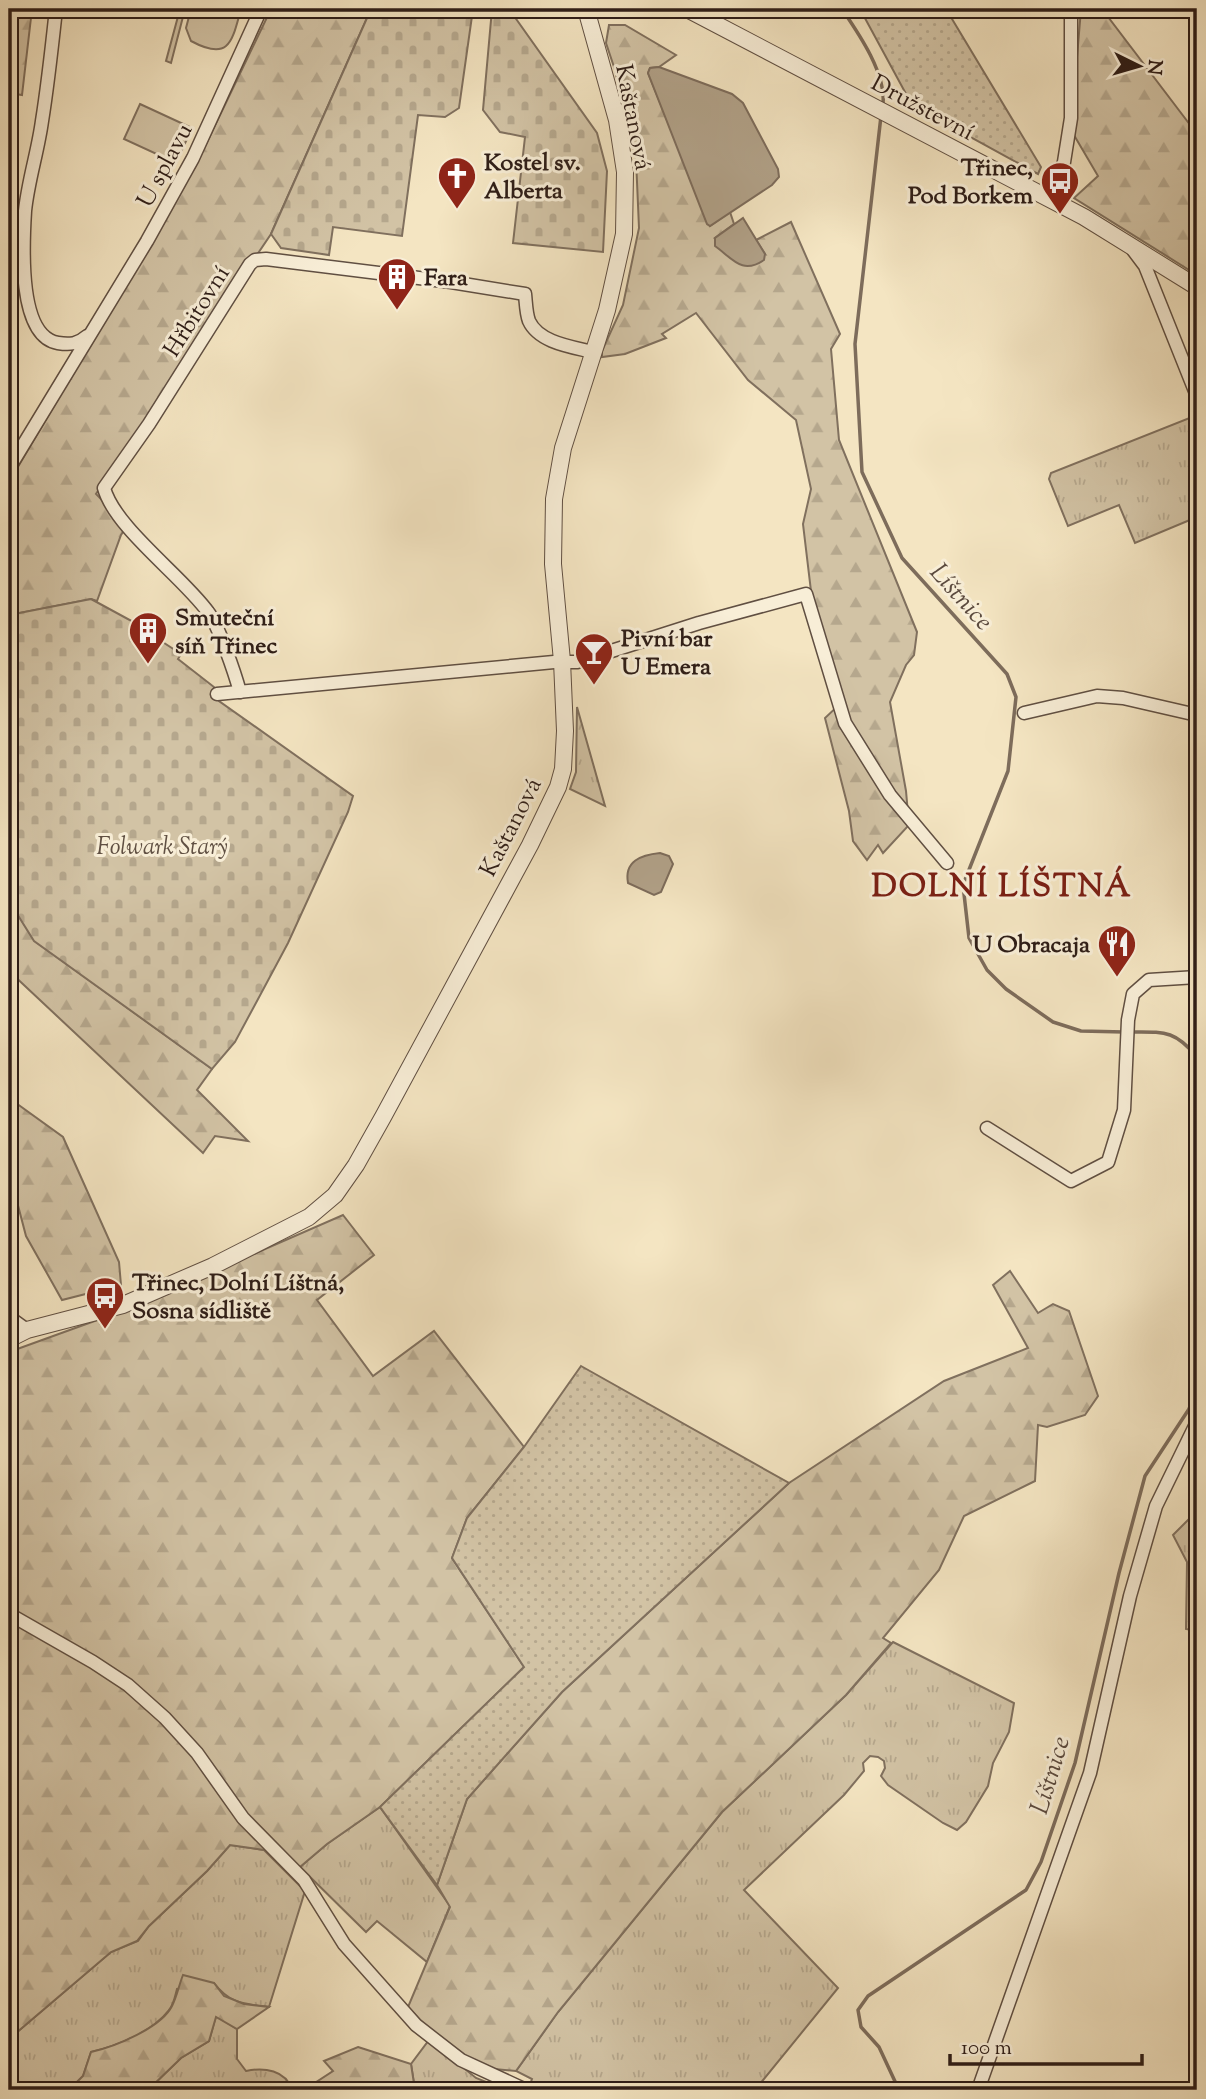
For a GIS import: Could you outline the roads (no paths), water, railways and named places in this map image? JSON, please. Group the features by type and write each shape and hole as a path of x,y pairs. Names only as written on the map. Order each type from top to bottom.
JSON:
{"street":[{"path":"56,9 42,122 26,209 24,243 28,304 39,333 51,342 79,343 90,333"},
{"name":"U splavu","path":"11,465 147,241 193,158 261,9"},
{"name":"Kaštanová","path":"9,1339 27,1330 123,1305 213,1266 309,1217 335,1195 356,1165 388,1107 530,845 558,787 565,752 562,661 552,564 554,499 563,448 612,289 624,234 625,172 617,120 586,9"},
{"name":"Družstevní","path":"687,9 1128,243 1197,287"},
{"path":"1049,200 1064,162 1071,118 1071,9"},
{"path":"1128,243 1145,265 1197,396"},
{"name":"Hřbitovní","path":"240,692 209,613 131,529 107,499 104,488 149,424 250,264 255,260 266,259 525,294 528,318 536,331 559,343 593,352"},
{"path":"217,694 562,661 577,663 699,623 806,594 845,723 890,795 947,863"},
{"path":"1024,713 1097,696 1123,698 1197,715"},
{"path":"987,1128 1071,1181 1108,1163 1124,1110 1128,1020 1133,993 1149,980 1197,977"},
{"path":"9,1317 27,1330"},
{"path":"978,2090 1090,1773 1130,1596 1156,1506 1197,1422"},
{"path":"9,1614 128,1685 165,1718 197,1753 243,1818 304,1881 344,1944 416,2025 461,2060 526,2090"}],"waterway":[{"name":"Líštnice","path":"842,9 876,67 883,92 883,104"},
{"name":"Líštnice","path":"881,116 855,344 862,472 902,558 1007,674 1016,697 1008,771 963,885 969,938 987,970 1006,989 1053,1022 1081,1031 1124,1032"},
{"name":"Líštnice","path":"1132,1032 1168,1034 1182,1042 1197,1057"},
{"name":"Líštnice","path":"1197,1201 1197,1252"},
{"name":"Líštnice","path":"899,2090 879,2047 861,2027 858,2010 868,1996 1026,1890 1041,1862 1075,1763 1119,1573 1145,1476 1189,1409 1197,1389"}],"place":[{"name":"Kostel sv. Alberta","path":"457,210"},
{"name":"Třinec, Pod Borkem","path":"1060,215"},
{"name":"Fara","path":"397,311"},
{"name":"Smuteční síň Třinec","path":"148,665"},
{"name":"Pivní bar U Emera","path":"594,686"},
{"name":"U Obracaja","path":"1117,978"},
{"name":"Třinec, Dolní Líštná, Sosna sídliště","path":"105,1330"}],"district":[{"name":"DOLNÍ LÍŠTNÁ","path":"1002,885"}],"park label":[{"name":"Folwark Starý","path":"162,846"}]}
